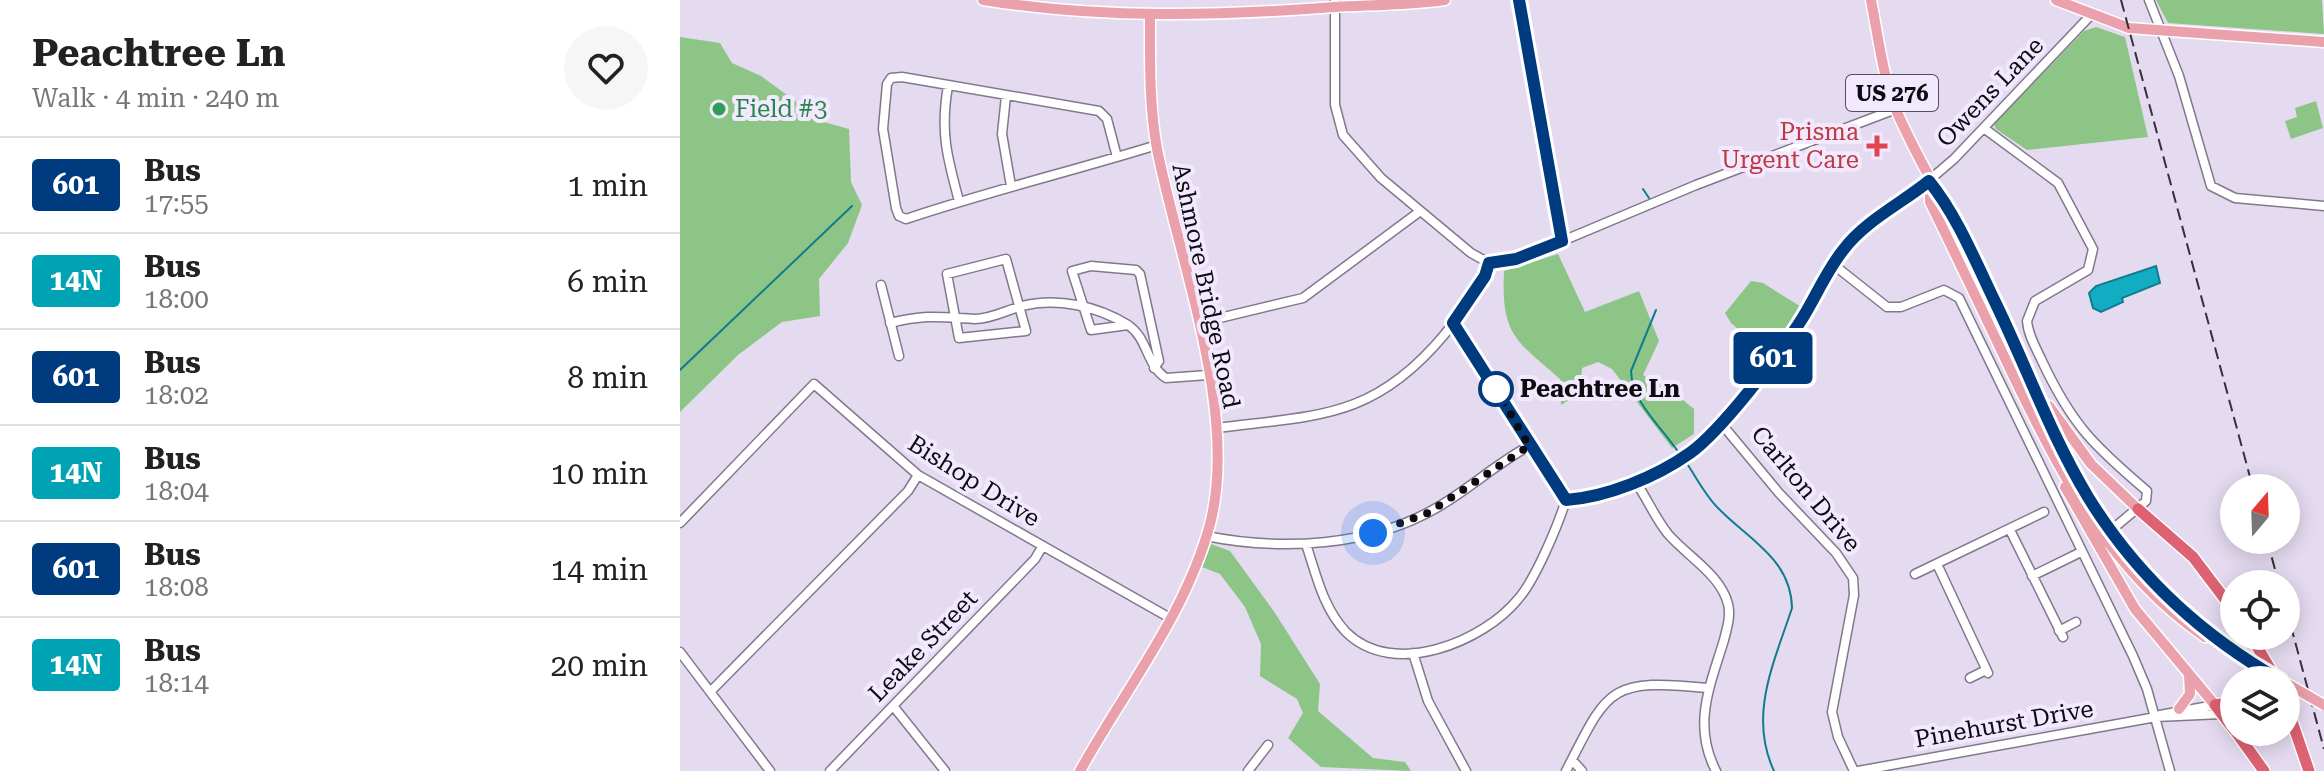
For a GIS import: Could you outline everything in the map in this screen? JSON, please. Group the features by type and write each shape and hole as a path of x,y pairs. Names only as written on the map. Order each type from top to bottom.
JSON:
{"highway":[{"name":"US 276","path":"2138,509 2193,557 2220,593"},
{"path":"2300,742 2309,771"},
{"name":"US 276","path":"2246,746 2264,771"}],"main road":[{"path":"983,0 1073,11 1150,15 1439,0"},
{"name":"US 276","path":"1871,0 1896,109 1929,181 1949,211 2026,367 2074,443 2138,509"},
{"path":"2056,0 2129,28 2324,42"},
{"name":"Ashmore Bridge Road","path":"1080,771 1170,618 1206,536 1217,480 1216,428 1199,323 1157,145 1150,83 1150,15"},
{"name":"US 276","path":"1929,181 1930,202 2076,508 2120,587 2219,710"},
{"path":"2026,367 2077,476 2126,568 2191,628 2255,666"},
{"path":"2054,459 2107,534"},
{"path":"2179,709 2190,694 2189,675"},
{"path":"2300,691 2324,705"}],"street":[{"path":"1519,0 1562,241"},
{"path":"2149,0 2211,186 2235,198 2324,206"},
{"path":"1335,4 1335,105 1340,129 1362,161 1419,212 1471,253 1489,263 1516,259 1704,181 1896,109"},
{"name":"Owens Lane","path":"1566,500 1590,497 1635,481 1692,451 1720,422 1796,328 1854,237 1929,181 1985,129 2091,15"},
{"path":"1117,157 1107,119 1099,111 902,77 891,78 887,84 883,129 899,216 906,219 959,201 1117,157 1157,145"},
{"path":"948,86 942,119 944,145 959,201"},
{"path":"1006,96 1002,134 1011,186"},
{"path":"1985,129 2058,183 2092,246 2093,262 2088,270 2035,301 2028,312 2027,327 2049,379 2077,424 2111,463 2147,491 2146,501 2107,534"},
{"path":"1199,323 1303,298 1419,212"},
{"path":"1006,259 1026,331 1021,334 959,338 957,315 947,274 1006,259"},
{"path":"1216,428 1319,416 1356,406 1413,369 1453,323 1485,276 1489,263"},
{"path":"1834,265 1887,307 1901,307 1944,290 1959,298 2133,656 2156,717 2170,771"},
{"path":"1128,325 1091,330 1072,271 1091,266 1136,270 1140,274 1159,361 1154,368"},
{"path":"881,285 899,356"},
{"path":"890,323 926,315 957,315 976,319 1043,300 1083,307 1128,325 1138,332 1154,368 1166,378 1176,380 1208,375"},
{"path":"1306,544 1325,601 1345,631 1368,646 1413,653 1470,638 1511,607 1531,581 1566,500 1453,323"},
{"name":"Bishop Drive","path":"680,523 814,384 918,475 1170,618"},
{"name":"Carlton Drive","path":"1720,422 1836,553 1853,578 1854,595 1832,712 1838,737 1856,771"},
{"path":"1206,536 1255,545 1306,544 1373,533 1414,520 1529,446"},
{"path":"711,691 908,491 918,475"},
{"path":"1635,481 1666,532 1715,580 1728,603 1728,627 1707,688 1703,739 1716,771"},
{"path":"1915,574 2044,512"},
{"path":"2010,530 2061,634 2076,622"},
{"name":"Leake Street","path":"830,771 894,707 1042,547"},
{"path":"2032,576 2081,552"},
{"path":"1937,564 1987,672 1970,678"},
{"path":"680,652 770,771"},
{"path":"1413,653 1428,701 1466,771"},
{"path":"1566,771 1598,709 1612,695 1652,684 1707,688"},
{"path":"894,707 945,771"},
{"name":"Pinehurst Drive","path":"2156,717 2179,709 2219,710"},
{"name":"Pinehurst Drive","path":"1856,771 2156,717 2219,710"},
{"path":"1248,771 1268,745"},
{"path":"1572,760 1582,771"}],"green space":[{"path":"2156,0 2322,0 2324,34 2168,23"},
{"path":"2096,27 2125,37 2148,137 2027,150 1996,129 1994,124 2084,31"},
{"path":"680,37 720,43 732,63 761,76 824,122 849,129 851,182 862,205 848,243 819,279 820,316 782,322 738,355 680,412"},
{"path":"2316,101 2323,128 2291,139 2285,121 2297,117 2295,108"},
{"path":"1558,254 1585,312 1639,291 1659,341 1643,375 1672,391 1694,409 1694,434 1672,448 1612,369 1598,362 1582,368 1580,393 1561,405 1560,379 1532,355 1514,334 1505,309 1504,292 1504,271"},
{"path":"1751,281 1763,283 1803,308 1768,354 1731,323 1725,313"},
{"path":"1211,544 1230,551 1275,613 1320,684 1318,711 1373,758 1405,762 1411,771 1321,767 1288,738 1303,713 1297,699 1260,676 1261,644 1245,607 1220,574 1202,567"}],"water":[{"path":"2156,266 2160,283 2122,298 2123,302 2101,312 2093,308 2089,293 2096,286"}],"waterway":[{"path":"1643,189 1649,198"},
{"path":"680,370 852,206"},
{"path":"1656,310 1631,371 1642,404 1679,453"},
{"path":"1686,462 1713,503 1776,563 1790,591 1792,608 1766,689 1764,709 1763,730 1774,771"}],"railway":[{"path":"2121,0 2249,474"},
{"path":"2271,554 2275,570"},
{"path":"2297,650 2324,749"}],"bus line":[{"name":"601","path":"1519,0 1562,241 1516,259 1489,263 1485,276 1453,323 1566,500 1598,495 1635,481 1692,451 1732,410 1796,328 1843,249 1854,237 1929,181 1942,197 1977,265 2088,497 2150,580 2190,618 2256,666"}],"place":[{"name":"Field #3","path":"719,109"},
{"name":"Prisma Urgent Care","path":"1877,146"},
{"name":"Peachtree Ln","path":"1496,389"}],"route":[{"path":"1373,533 1394,528 1428,513 1529,446 1496,389"}]}
